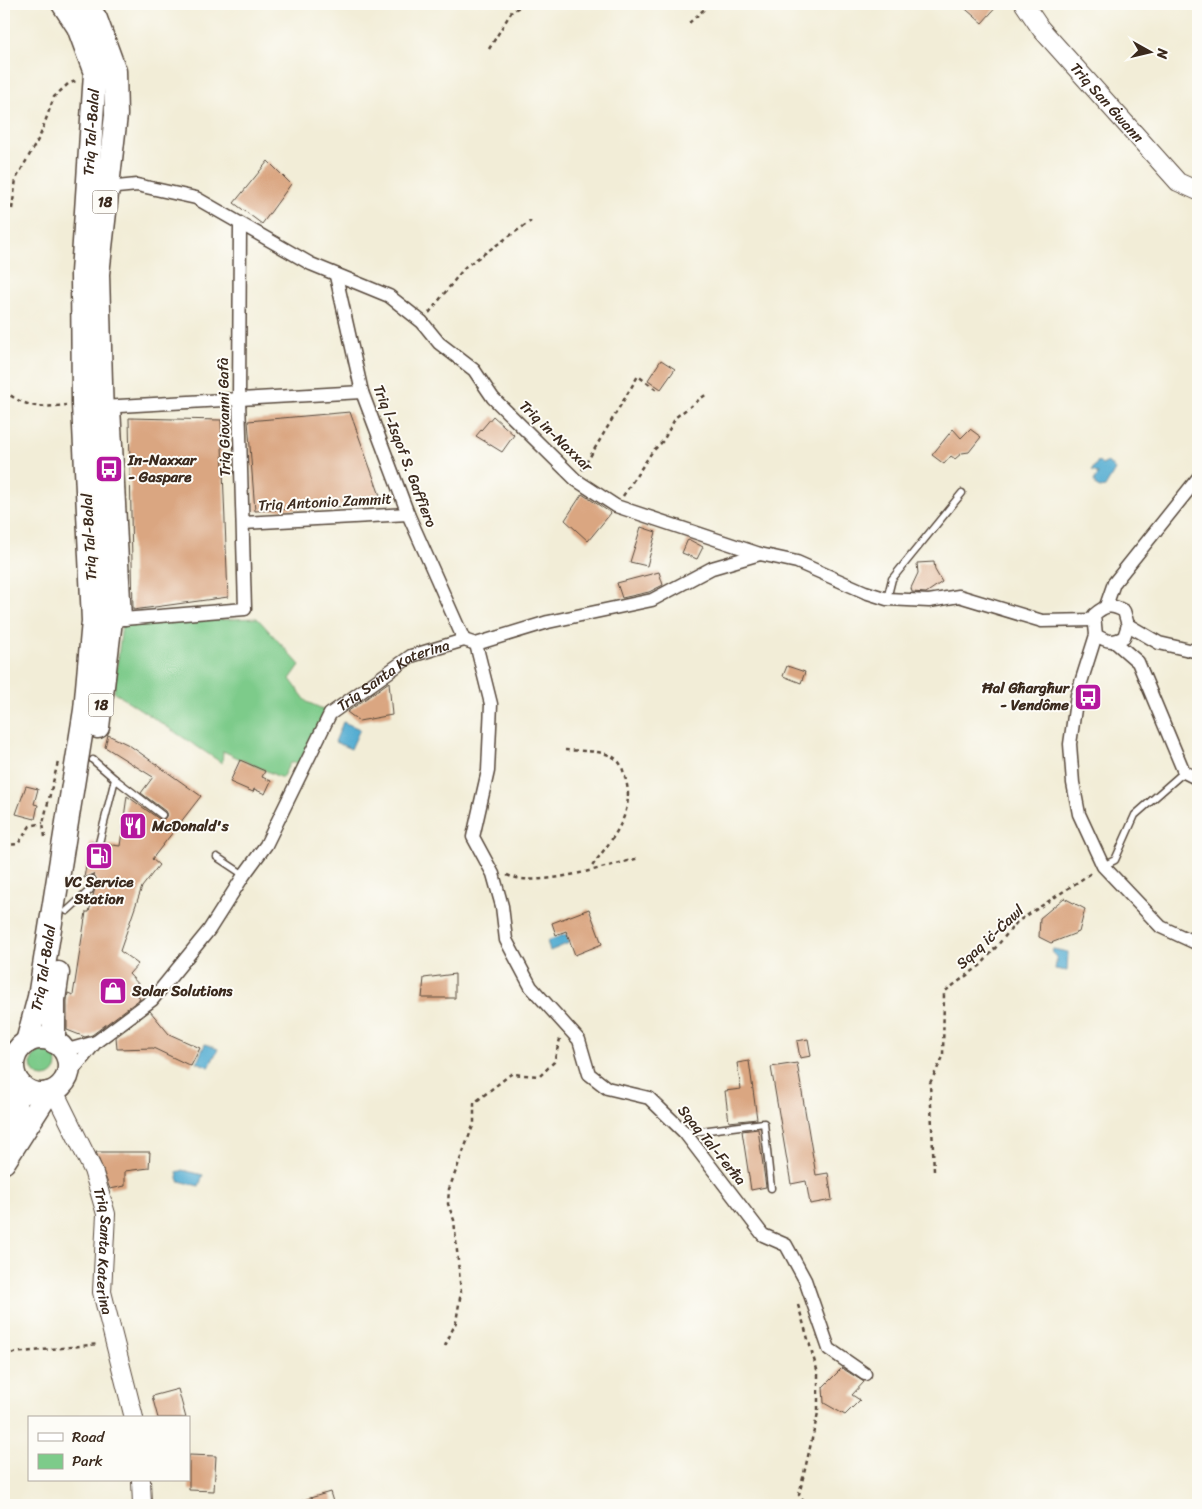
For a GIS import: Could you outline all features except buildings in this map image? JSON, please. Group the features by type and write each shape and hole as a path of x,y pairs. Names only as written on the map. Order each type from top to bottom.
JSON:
{"highway":[{"name":"Triq Tal-Balal","path":"4,1162 68,1068 59,1046 54,1000 92,760 118,620 105,528 99,406 82,273 95,72 78,27 63,4"},
{"name":"Triq Tal-Balal","path":"4,1136 16,1107 18,1083 13,1072 14,1059 20,1046 27,1042 39,997 85,710 92,641 99,406 98,274 116,115 115,71 96,19 86,4"},
{"path":"27,1042 41,1038 59,1046"},
{"path":"18,1083 32,1093 55,1088"}],"main road":[{"name":"Triq San Ġwann","path":"1027,10 1178,182 1198,191"},
{"name":"Triq Santa Katerina","path":"55,1088 93,1170 106,1214 102,1292 134,1416"},
{"path":"140,1482 142,1505"}],"street":[{"name":"Triq in-Naxxar","path":"106,194 117,186 137,186 196,198 218,209 240,225 336,276 390,296 422,322 439,343 474,370 493,398 576,480 616,506 760,554 796,562 865,592 887,599 929,601 959,596 1042,621 1094,620"},
{"name":"Triq Giovanni Gafà","path":"118,620 245,609 239,399 240,225"},
{"name":"Triq l-Isqof S. Gaffiero","path":"336,276 362,392 408,514 470,642"},
{"path":"99,406 362,392"},
{"path":"1106,606 1114,583 1198,478"},
{"name":"Triq Antonio Zammit","path":"243,523 408,514"},
{"name":"Triq Santa Katerina","path":"55,1088 96,1042 152,1000 209,930 244,875 266,845 330,714 411,656 548,622 652,600 712,568 760,554"},
{"path":"1115,642 1124,636 1128,625 1124,611 1114,605 1106,606 1094,615 1096,635 1077,695 1070,744 1073,783 1080,814 1103,866 1160,927 1198,944"},
{"path":"1128,625 1159,643 1198,652"},
{"path":"1096,635 1105,641 1115,642 1138,662 1184,772 1198,779"},
{"name":"Sqaq Tal-Ferħa","path":"470,642 491,704 488,771 473,838 492,874 502,906 506,940 531,987 579,1040 589,1074 607,1088 650,1098 685,1133 763,1235 786,1245 804,1280 829,1350 865,1374"},
{"name":"Triq Santa Katerina","path":"59,1046 96,1042"}],"lane":[{"path":"1015,4 1027,10"},
{"path":"887,599 892,579 962,493"},
{"path":"92,760 162,815"},
{"path":"1103,866 1115,860 1135,815 1184,772"},
{"path":"98,848 115,779"},
{"path":"217,857 244,875"},
{"path":"67,911 90,890 92,879"},
{"path":"685,1133 764,1123 771,1188"}],"path":[{"path":"489,49 512,11 525,4"},
{"path":"689,24 710,4"},
{"path":"12,208 16,179 40,136 54,96 68,84 95,72"},
{"path":"422,322 465,267 531,221"},
{"path":"576,480 638,376 658,391"},
{"path":"4,391 16,400 38,408 99,406"},
{"path":"616,506 652,452 663,441 676,417 708,393"},
{"path":"565,750 609,755 621,762 628,785 626,815 619,830 590,869"},
{"path":"4,845 18,844 30,826 43,823"},
{"path":"492,874 501,872 515,879 535,881 639,858"},
{"name":"Sqaq iċ-Ċawl","path":"934,1171 930,1084 943,1057 944,992 981,965 1017,922 1103,866"},
{"path":"445,1346 456,1322 461,1292 454,1220 448,1204 449,1189 474,1123 474,1104 511,1074 540,1076 554,1062 564,1025"},
{"path":"797,1299 818,1373 818,1413 800,1495 806,1505"},
{"path":"4,1354 116,1343"}],"green space":[{"path":"257,618 300,665 290,679 307,702 325,710 299,763 290,763 282,778 223,751 222,763 114,692 122,624"},
{"path":"44,1051 53,1055 57,1064 53,1073 44,1077 35,1073 31,1064 35,1055"}],"water":[{"path":"1098,461 1102,465 1108,462 1115,470 1105,487 1100,488 1096,486 1094,481 1098,474 1092,470"},
{"path":"343,722 360,729 351,749 335,742"},
{"path":"566,934 569,943 550,951 547,941"},
{"path":"1053,949 1068,952 1067,971 1055,969 1057,957 1052,952"},
{"path":"205,1044 218,1049 209,1067 197,1062"},
{"path":"182,1170 203,1175 199,1186 179,1181 177,1173"}],"place":[{"name":"In-Naxxar - Gaspare","path":"109,469"},
{"name":"Ħal Għargħur - Vendôme","path":"1088,697"},
{"name":"McDonald's","path":"133,826"},
{"name":"VC Service Station","path":"99,856"},
{"name":"Solar Solutions","path":"113,991"}]}
